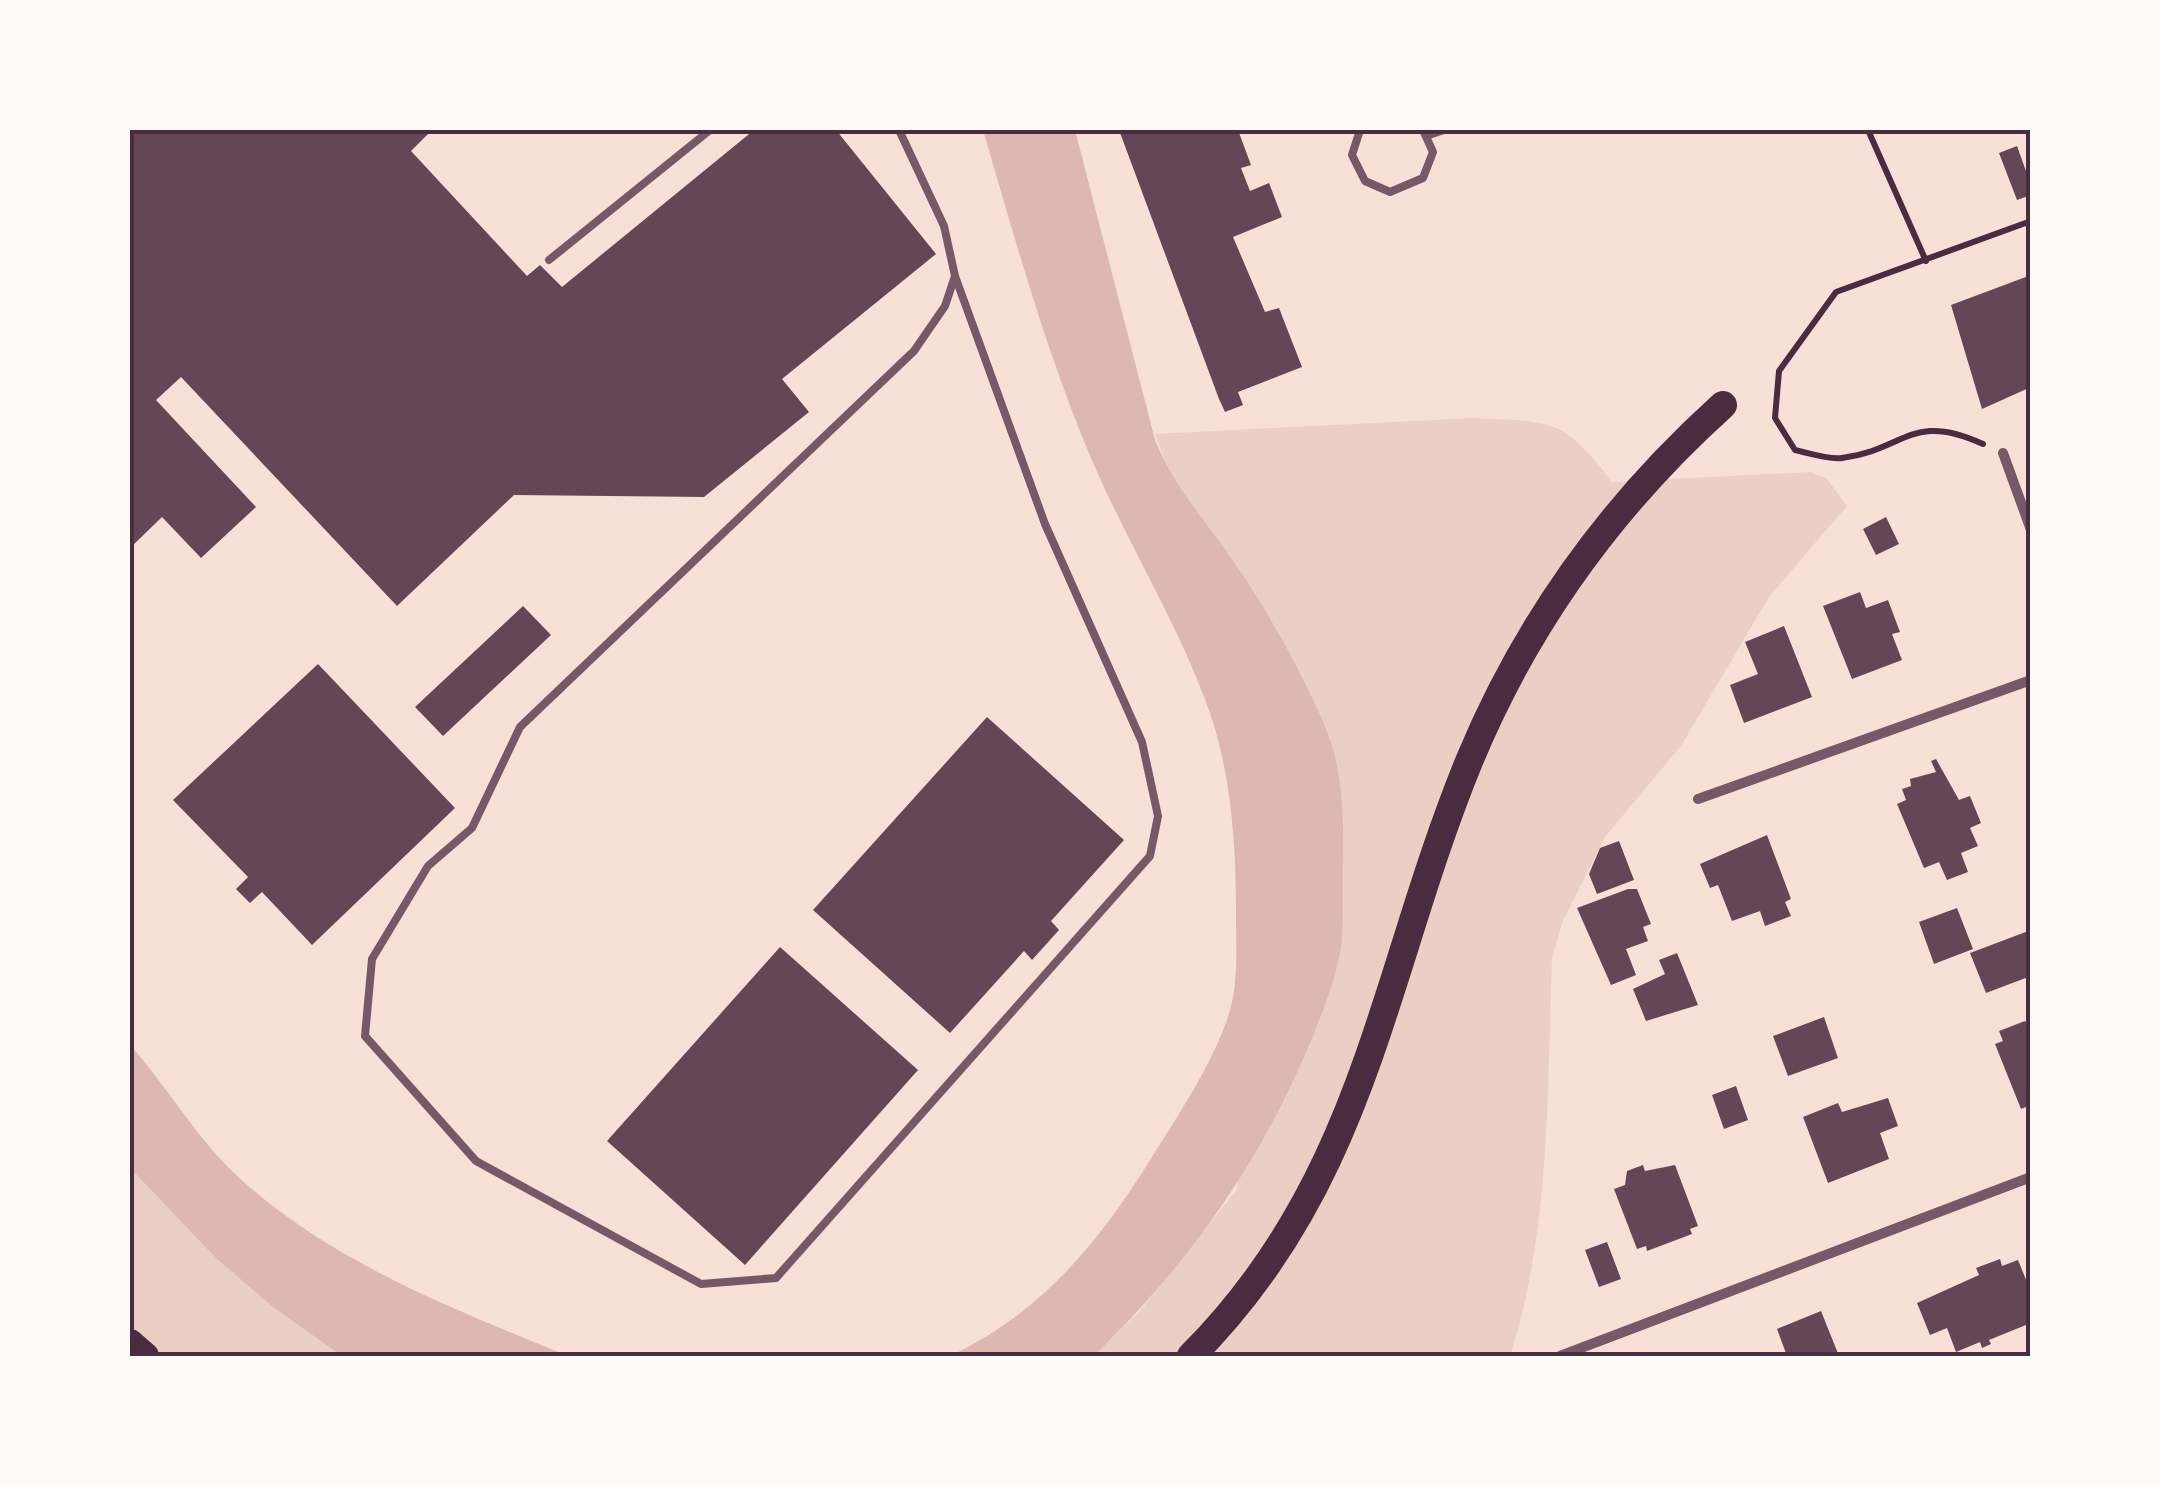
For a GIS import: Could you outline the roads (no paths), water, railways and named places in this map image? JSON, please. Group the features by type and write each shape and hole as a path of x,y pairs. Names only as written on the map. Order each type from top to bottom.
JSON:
{"highway":[{"path":"1191,1356 1272,1258 1330,1156 1378,1040 1458,790 1518,660 1580,560 1617,513 1657,467 1723,405"},
{"path":"130,1343 145,1356"}],"street":[{"path":"2003,452 2031,530"},
{"path":"1698,799 2031,680"},
{"path":"1560,1356 2031,1177"}],"lane":[{"path":"548,260 710,130"},
{"path":"899,130 944,226 955,276 1045,524 1142,742 1158,816 1150,856 776,1278 700,1284 476,1161 366,1036 372,959 428,866 472,828 520,727 914,351 945,306 955,276"},
{"path":"1360,130 1352,155 1365,181 1390,192 1423,178 1432,152 1426,133 1444,130"}]}
